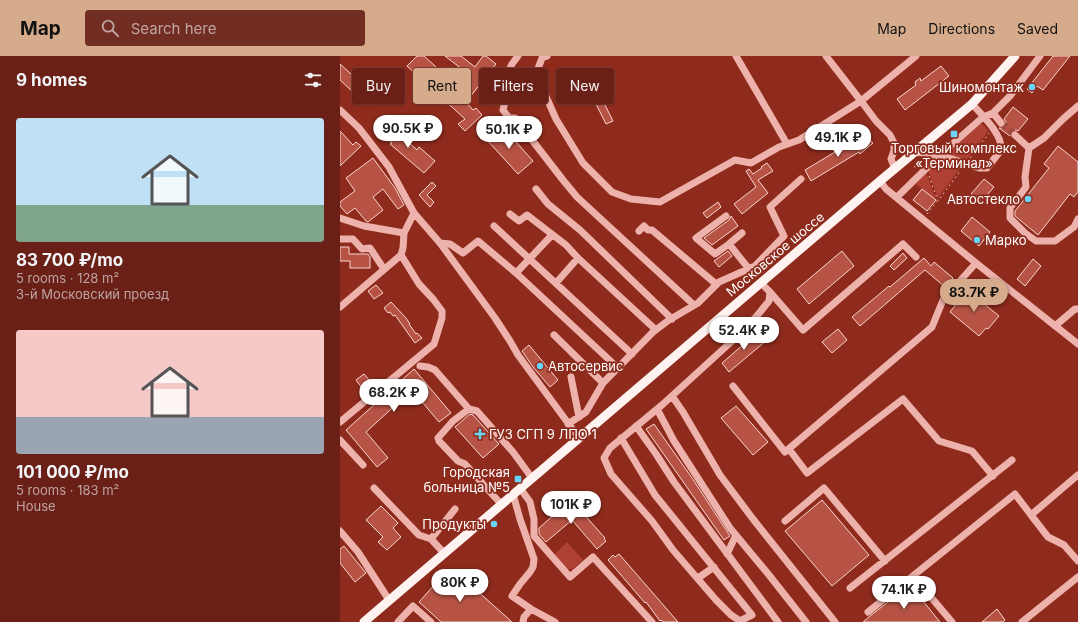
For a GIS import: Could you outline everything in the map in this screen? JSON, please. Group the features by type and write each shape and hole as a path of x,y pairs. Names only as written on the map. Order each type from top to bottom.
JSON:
{"main road":[{"name":"Московское шоссе","path":"369,620 389,600 516,491 972,104 1015,56"}],"street":[{"path":"510,68 518,56"},
{"path":"547,56 542,58 536,74 560,125 582,163 612,192 631,200 660,202 735,160 751,163 779,147 799,140 861,101 916,56"},
{"path":"736,56 787,144"},
{"path":"826,56 876,121 890,136 894,143 894,151 891,159 895,169"},
{"path":"897,197 940,155 983,117 993,113 1010,96 1040,56"},
{"path":"504,104 503,110 509,118 515,118 562,180 577,197 694,305"},
{"path":"916,152 940,155 979,168 987,168 1001,150 1000,141 993,128 972,104"},
{"path":"1028,148 1044,138 1078,106"},
{"path":"340,110 359,128 389,167 414,213 440,243 495,318 518,355 579,438"},
{"path":"993,113 1000,123"},
{"path":"1015,135 1028,148"},
{"path":"1028,148 1025,177 1026,187 1010,208 1010,218 1025,233 1036,241 1055,241 1074,227 1078,219"},
{"path":"568,424 586,412 603,383 656,330 672,318 698,303 719,282 756,266 784,236 770,207 801,179"},
{"path":"880,181 886,189 1078,344"},
{"path":"536,189 548,204 580,230 672,318"},
{"path":"340,307 401,255 404,233 414,213"},
{"path":"510,214 519,221 527,215 566,245 578,258 656,330"},
{"path":"726,216 696,238 715,254 742,233"},
{"path":"340,218 364,226 404,233"},
{"path":"494,226 632,354"},
{"path":"639,231 644,226 648,230 652,230 716,284"},
{"path":"516,273 552,234"},
{"path":"340,238 353,239 362,249 370,248 384,269"},
{"path":"440,243 450,244 463,253 478,241 516,273 618,368"},
{"path":"729,244 749,269"},
{"path":"762,283 803,330 903,244 916,257"},
{"path":"340,422 434,344 442,318 442,311 433,298 419,284 401,255"},
{"path":"556,283 578,258"},
{"path":"733,386 785,452 932,327 943,300 976,263"},
{"path":"621,438 655,495 752,615 740,621 731,615 716,600 673,550 652,521 611,474 604,458 610,448 621,438 672,396 756,317 769,301 770,292"},
{"path":"1055,326 1078,308"},
{"path":"554,336 603,383"},
{"path":"420,366 435,370 469,409 477,411 513,452 532,478"},
{"path":"571,377 579,416"},
{"path":"672,396 720,475 835,622"},
{"path":"789,449 807,473 903,399 939,441 972,451 993,476"},
{"path":"469,409 453,421 438,438 439,441 458,461 465,464 501,504"},
{"path":"657,409 674,441 730,528 806,622"},
{"path":"636,426 674,482 778,622"},
{"path":"340,440 363,465"},
{"path":"850,588 1012,460"},
{"path":"1032,515 1078,475"},
{"path":"374,488 420,535 431,539 444,553"},
{"path":"785,521 824,488 885,561"},
{"path":"516,491 520,519 534,559 533,567 512,596 554,622"},
{"path":"516,491 530,502 534,519 534,536 570,577 593,556 652,622"},
{"path":"868,612 1015,494 1048,537 1064,545 1078,561"},
{"path":"431,539 455,509"},
{"path":"341,534 358,552 389,600"},
{"path":"727,554 736,535"},
{"path":"698,578 714,567"},
{"path":"912,576 952,622"},
{"path":"1022,622 1078,577"},
{"path":"398,622 413,606 431,622"},
{"path":"523,622 524,617 532,609"}],"path":[{"path":"926,214 993,128"},
{"path":"926,169 938,200"}],"shaded area":[{"path":"980,124 984,125 988,131 967,160 951,156 949,153 950,150"},
{"path":"938,161 943,161 961,167 938,198 928,171"},
{"path":"926,172 936,200 916,184"},
{"path":"567,542 583,560 572,569 567,569 554,555"}],"building":[{"path":"417,56 424,56 437,68 413,68 413,71 407,66"},
{"path":"445,56 461,56 475,67 483,56 486,56 496,64 493,68 479,68 479,86 471,96 471,68 461,68"},
{"path":"1053,56 1070,56 1043,90 1037,86 1032,93 1027,89"},
{"path":"340,64 352,75 352,91 340,80"},
{"path":"941,66 949,76 905,110 897,99 916,85 915,82 920,78 921,81"},
{"path":"449,104 468,104 473,110 476,108 482,115 465,131 458,124 465,119"},
{"path":"596,104 604,104 613,121 606,124"},
{"path":"1013,107 1028,119 1018,131 1012,131 1010,136 999,128 1002,128 1005,125 1006,122 1004,119"},
{"path":"388,123 417,150 419,147 435,161 424,173 390,144 392,143 380,132"},
{"path":"501,125 533,161 518,174 486,139"},
{"path":"340,131 353,145 356,142 361,146 340,166"},
{"path":"865,135 873,143 860,154 859,152 811,181 805,170 850,143 852,147"},
{"path":"1058,146 1078,162 1078,192 1074,197 1070,194 1038,235 1015,216 1015,211 1049,168 1044,164"},
{"path":"373,158 395,188 404,205 398,209 383,189 373,197 383,210 368,222 355,208 347,214 340,206 340,202 355,191 346,178"},
{"path":"767,163 773,171 758,180 768,193 742,214 734,204 756,187 746,171 749,169 753,174"},
{"path":"984,179 994,187 981,202 971,194"},
{"path":"432,182 436,186 427,195 434,202 430,207 419,195"},
{"path":"922,189 936,200 927,211 913,200"},
{"path":"718,202 721,207 707,218 703,213"},
{"path":"731,216 738,226 712,245 704,238 729,220"},
{"path":"972,217 990,232 979,246 961,231"},
{"path":"340,247 349,247 349,254 368,254 370,257 370,268 350,268 350,261 340,261"},
{"path":"728,251 732,256 719,267 714,261"},
{"path":"842,251 854,266 809,304 797,289"},
{"path":"903,253 907,258 894,270 890,266"},
{"path":"924,258 931,266 934,262 953,278 945,287 925,270 860,326 852,317"},
{"path":"1033,259 1041,266 1025,286 1017,279"},
{"path":"376,285 383,293 374,299 368,291"},
{"path":"967,290 999,316 988,329 986,328 979,336 950,312"},
{"path":"391,302 406,318 416,334 417,333 422,338 415,343 395,315 393,316 390,312 388,313 384,308"},
{"path":"838,329 847,340 832,353 822,342"},
{"path":"759,331 767,340 729,372 722,363"},
{"name":"Автосервис","path":"529,345 558,380 550,387 522,351"},
{"path":"414,369 451,413 439,422 412,390 366,432 388,458 377,467 346,430"},
{"path":"364,374 370,381 362,388 356,380"},
{"path":"736,406 768,442 753,455 721,418"},
{"path":"470,414 473,415 499,444 483,458 455,427"},
{"path":"654,424 730,536 724,540 646,429"},
{"path":"822,500 869,555 832,586 785,531"},
{"path":"572,502 575,507 577,505 605,538 604,539 606,541 597,549 572,520 546,542 539,534 539,528 565,505 566,507"},
{"path":"381,506 398,523 393,528 401,537 387,550 378,542 383,537 366,520"},
{"path":"344,546 366,573 355,582 340,563 340,549"},
{"path":"619,554 678,622 660,621 646,602 645,603 608,560 613,555 615,557"},
{"path":"455,571 512,622 441,622 419,602 436,583 440,587"},
{"path":"910,585 940,622 863,622 870,616"},
{"path":"997,609 1005,620 1003,622 982,622"}],"tunnel":[{"path":"1001,123 1015,135"}],"place":[{"name":"Шиномонтаж","path":"1032,87"},
{"name":"Торговый комплекс «Терминал»","path":"954,134"},
{"name":"Автостекло","path":"1028,199"},
{"name":"Марко","path":"977,240"},
{"name":"Автосервис","path":"540,366"},
{"name":"ГУЗ СГП 9 ЛПО 1","path":"480,434"},
{"name":"Городская больница №5","path":"518,479"},
{"name":"Продукты","path":"494,524"}]}
